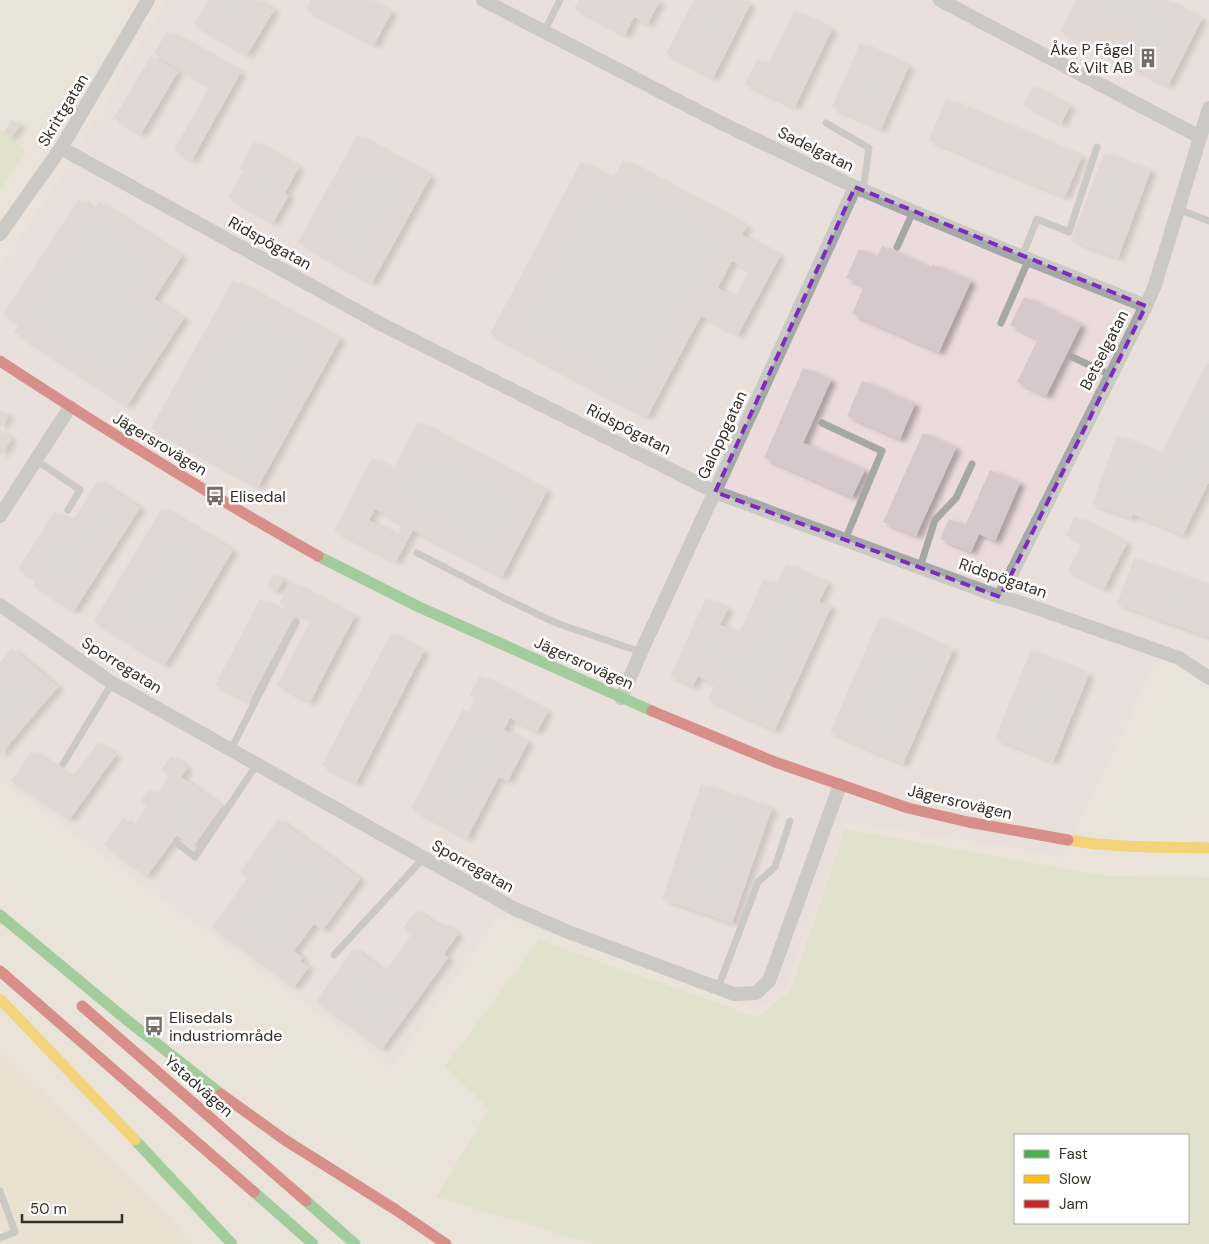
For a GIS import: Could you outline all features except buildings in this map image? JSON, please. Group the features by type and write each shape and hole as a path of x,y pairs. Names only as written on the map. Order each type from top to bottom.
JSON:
{"main road":[{"name":"Jägersrovägen","path":"0,361 70,407 270,529 330,563 419,607 621,698 775,762 908,808 968,822 1087,843 1209,848"},
{"path":"0,915 86,988 251,1116 396,1210 451,1242"},
{"path":"0,971 313,1244"},
{"name":"Ystadvägen","path":"73,998 355,1244"},
{"path":"0,999 168,1174 232,1244"}],"street":[{"name":"Skrittgatan","path":"0,234 61,148 148,0"},
{"name":"Sadelgatan","path":"483,0 723,124 859,189 1146,306"},
{"path":"940,0 1204,140"},
{"name":"Betselgatan","path":"1000,597 1155,285 1178,209 1204,140 1209,108"},
{"name":"Ridspögatan","path":"61,148 379,323 715,492 1000,597 1179,658 1209,678"},
{"name":"Galoppgatan","path":"621,698 715,492 859,189"},
{"path":"0,516 70,407"},
{"name":"Sporregatan","path":"0,606 112,682 513,908 566,931 734,994 756,993 769,981 840,785"}],"lane":[{"path":"544,32 560,0"},
{"path":"826,123 869,148 859,189"},
{"path":"1001,323 1026,258 1037,219 1069,232 1097,147"},
{"path":"1178,209 1209,221"},
{"path":"897,247 913,212"},
{"path":"1072,357 1111,375"},
{"path":"822,423 882,451 845,540"},
{"path":"36,460 80,490 68,510"},
{"path":"920,567 935,520 956,498 972,464"},
{"path":"417,553 548,619 641,652"},
{"path":"231,749 296,622"},
{"path":"63,764 112,682"},
{"path":"178,844 195,857 257,764"},
{"path":"718,988 758,882 775,867 790,821"},
{"path":"334,955 419,863 421,856"},
{"path":"0,908 50,950 75,967"},
{"name":"Ystadvägen","path":"243,1100 312,1157"},
{"path":"88,1101 168,1174"},
{"path":"0,1192 15,1232 0,1238"}],"highlighted area":[{"path":"855,187 1146,306 1000,597 715,492"}],"shaded area":[{"path":"166,0 1209,0 1209,666 1157,660 1062,858 1018,848 846,822 787,986 758,1010 499,915 392,1067 0,780 0,267 64,172"},
{"path":"0,1045 167,1215 193,1244 0,1244"}],"green space":[{"path":"0,129 14,139 26,153 0,191"},
{"path":"844,829 1106,876 1209,877 1209,1244 594,1244 436,1197 489,1109 445,1066 539,940 757,1017 791,990"}],"traffic: fast":[{"path":"318,556 419,607 652,711"},
{"path":"0,915 123,1017 221,1094"},
{"path":"135,1140 232,1244"},
{"path":"254,1192 313,1244"},
{"path":"306,1201 355,1244"}],"traffic: slow":[{"path":"1068,840 1121,846 1209,848"},
{"path":"0,999 135,1140"}],"traffic: jam":[{"path":"0,361 78,412 318,556"},
{"path":"652,711 775,762 908,808 968,822 1068,840"},
{"path":"0,971 254,1192"},
{"path":"82,1006 306,1201"},
{"path":"221,1094 285,1140 446,1244"}],"place":[{"name":"Åke P Fågel & Vilt AB","path":"1148,58"},
{"name":"Elisedal","path":"215,496"},
{"name":"Elisedals industriområde","path":"154,1026"}]}
